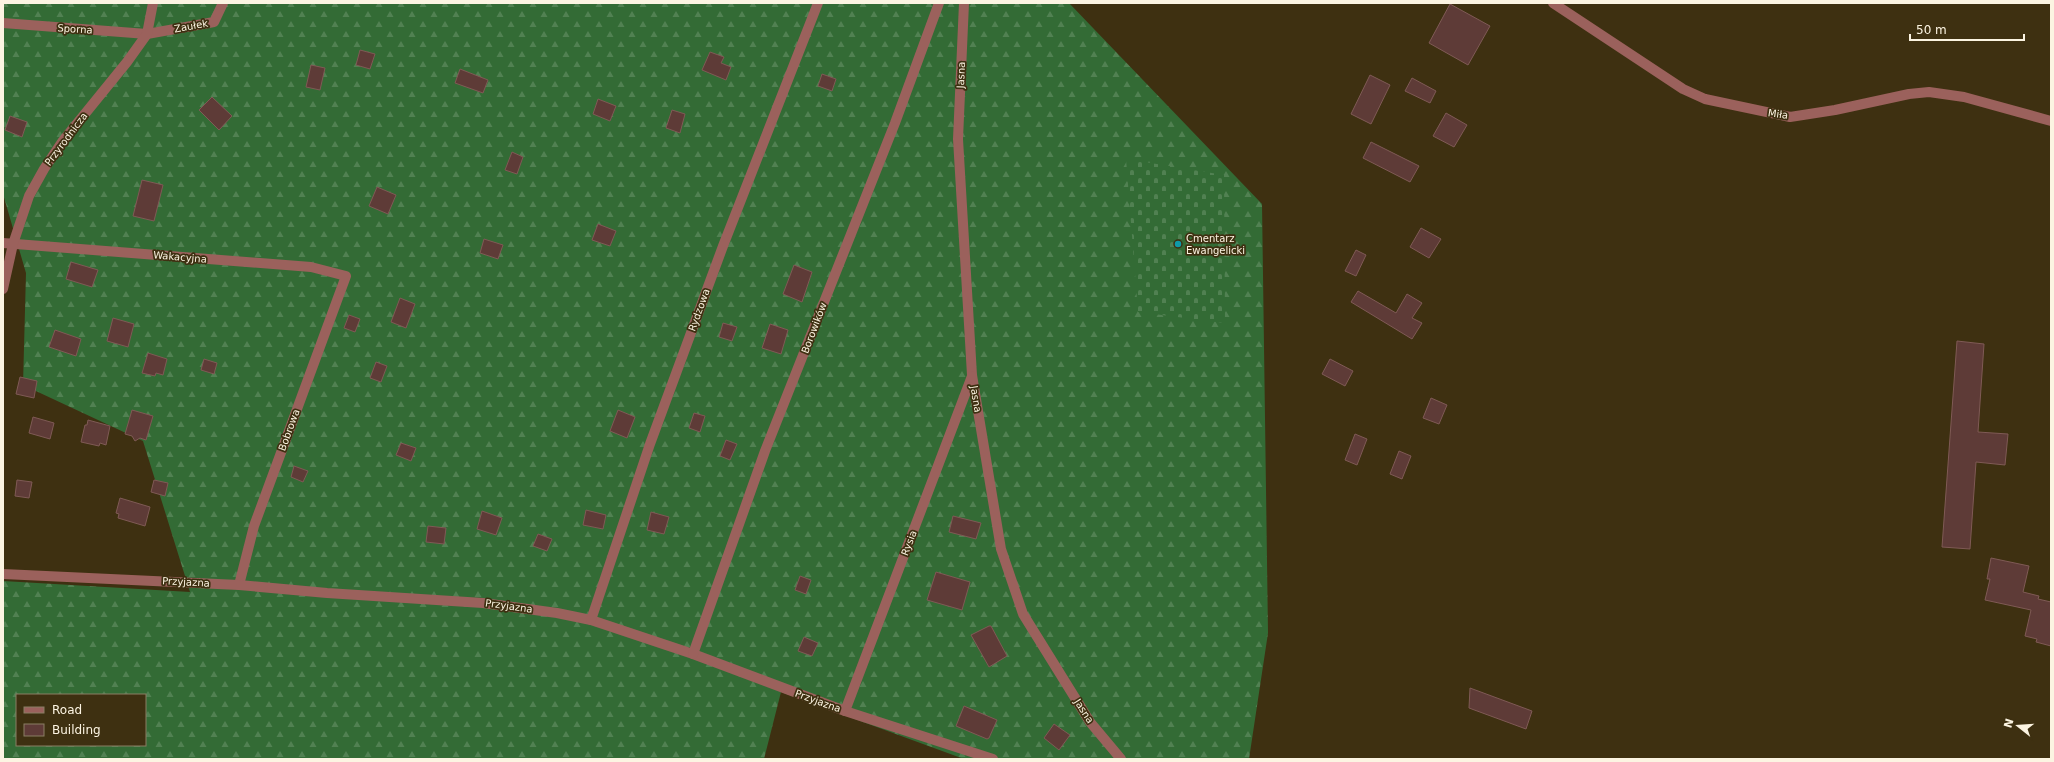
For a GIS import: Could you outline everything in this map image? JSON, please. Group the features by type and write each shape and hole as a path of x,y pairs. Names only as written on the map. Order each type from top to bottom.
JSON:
{"street":[{"name":"Przyrodnicza","path":"3,289 8,244 29,196 44,169 62,142 127,62 146,34 153,3"},
{"name":"Zaułek","path":"146,34 214,22 223,3"},
{"name":"Rydzowa","path":"592,620 650,444 720,253 818,3"},
{"name":"Borowików","path":"693,654 765,451 895,122 939,3"},
{"name":"Jasna","path":"964,3 958,139 972,375 1001,549 1023,614 1090,722 1121,759"},
{"name":"Miła","path":"1553,3 1683,89 1705,100 1790,117 1835,110 1909,94 1929,92 1964,97 2051,121"},
{"name":"Sporna","path":"3,24 146,34"},
{"name":"Wakacyjna","path":"8,244 311,267 346,276"},
{"name":"Bobrowa","path":"239,585 254,526 346,276"},
{"name":"Rysia","path":"845,710 972,375"},
{"name":"Przyjazna","path":"3,574 239,585 328,593 483,603 557,613 592,620 693,654 845,710 993,759"}],"green space":[{"path":"3,3 1069,3 1262,204 1268,633 1249,759 964,759 781,692 764,759 3,759 3,581 190,592 143,441 23,385 26,273 3,194"},
{"name":"Cmentarz Ewangelicki","path":"1126,159 1224,175 1225,323 1138,312"}],"building":[{"path":"1450,4 1490,26 1468,65 1429,43"},
{"path":"360,50 375,54 370,69 356,65"},
{"path":"710,52 724,57 721,63 731,67 726,80 702,70"},
{"path":"311,65 325,68 320,90 306,87"},
{"path":"460,69 488,80 483,93 455,83"},
{"path":"822,74 836,79 832,91 818,86"},
{"path":"1370,75 1390,85 1371,124 1351,114"},
{"path":"1412,78 1436,91 1430,103 1405,91"},
{"path":"212,97 232,116 219,130 199,110"},
{"path":"598,99 616,106 610,121 593,114"},
{"path":"672,110 685,114 680,133 666,128"},
{"path":"1446,113 1467,125 1454,147 1433,136"},
{"path":"10,116 27,122 22,137 5,130"},
{"path":"1371,142 1419,166 1410,182 1363,158"},
{"path":"512,152 523,157 517,174 505,170"},
{"path":"142,180 163,185 154,221 133,216"},
{"path":"377,187 396,195 388,214 369,206"},
{"path":"598,224 616,231 610,246 592,240"},
{"path":"1421,228 1441,239 1429,258 1410,247"},
{"path":"484,239 503,245 498,259 480,253"},
{"path":"1356,250 1366,255 1356,276 1345,271"},
{"path":"71,262 98,270 92,287 66,279"},
{"path":"794,265 812,272 802,302 783,294"},
{"path":"1358,291 1396,313 1407,294 1422,303 1412,318 1422,323 1412,339 1351,302"},
{"path":"400,298 415,304 406,328 391,322"},
{"path":"349,315 360,319 355,332 344,328"},
{"path":"113,318 134,324 128,347 107,341"},
{"path":"723,323 737,327 732,341 719,337"},
{"path":"770,324 788,330 781,354 762,348"},
{"path":"55,330 81,339 76,356 49,347"},
{"path":"1957,341 1984,344 1978,432 2008,434 2005,465 1976,462 1970,549 1942,547"},
{"path":"148,353 167,359 163,375 156,373 155,376 142,373"},
{"path":"204,359 217,363 214,374 201,370"},
{"path":"1330,359 1353,371 1345,386 1322,374"},
{"path":"376,362 387,366 381,382 370,378"},
{"path":"20,377 37,381 34,398 16,394"},
{"path":"1431,398 1447,405 1439,424 1423,418"},
{"path":"132,410 153,416 146,440 140,438 135,441 132,436 125,434"},
{"path":"618,410 635,417 627,438 610,431"},
{"path":"694,413 705,416 700,432 689,428"},
{"path":"33,417 54,423 50,439 29,433"},
{"path":"88,420 110,426 106,445 100,443 99,446 81,442 85,425 87,425"},
{"path":"1355,434 1367,439 1357,465 1345,460"},
{"path":"726,440 737,444 730,460 720,456"},
{"path":"401,443 416,448 411,461 396,455"},
{"path":"1399,451 1411,456 1402,479 1390,474"},
{"path":"294,466 308,471 303,482 291,477"},
{"path":"17,480 32,482 29,498 15,496"},
{"path":"154,480 168,483 165,496 151,492"},
{"path":"120,498 150,507 145,526 118,518 119,514 116,513"},
{"path":"586,510 606,515 603,529 583,525"},
{"path":"482,511 502,518 496,535 477,529"},
{"path":"651,512 669,517 664,534 647,530"},
{"path":"953,516 981,523 976,539 949,532"},
{"path":"428,526 446,528 444,544 426,542"},
{"path":"538,534 552,539 547,551 533,546"},
{"path":"1991,558 2029,566 2023,592 2039,596 2038,599 2051,602 2051,646 2036,642 2037,639 2025,636 2031,610 1985,600 1990,579 1987,579"},
{"path":"936,572 970,582 962,610 927,600"},
{"path":"800,576 811,580 806,594 795,590"},
{"path":"991,626 1007,656 989,667 971,635"},
{"path":"804,637 818,643 812,656 798,651"},
{"path":"1470,688 1532,711 1526,729 1469,708"},
{"path":"964,706 997,720 989,738 987,739 956,726"},
{"path":"1054,724 1070,735 1059,750 1044,738"}],"place":[{"name":"Cmentarz Ewangelicki","path":"1178,244"}]}
